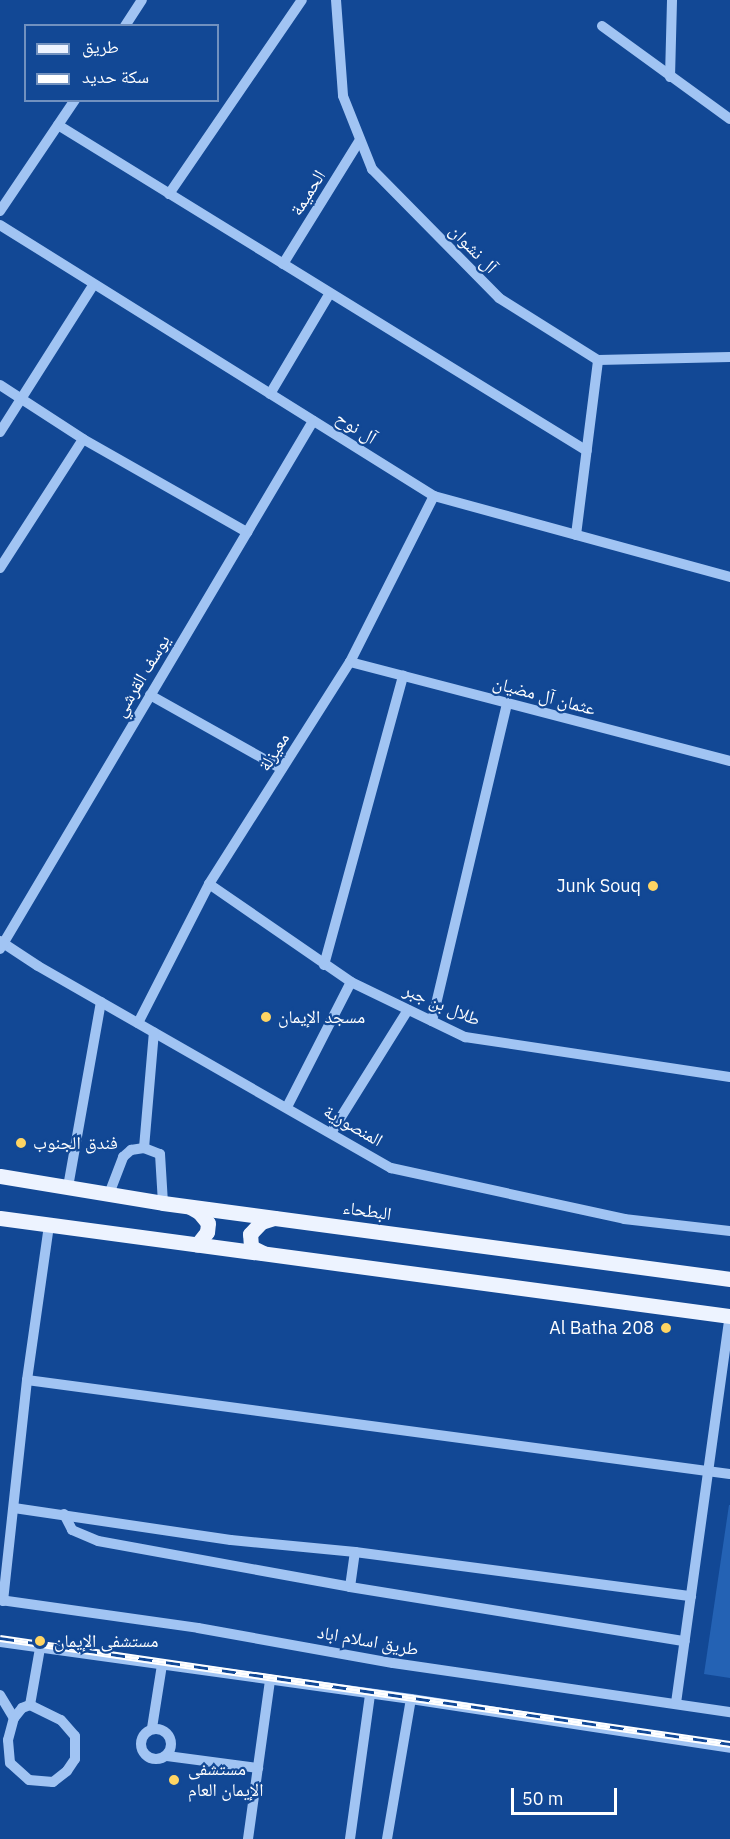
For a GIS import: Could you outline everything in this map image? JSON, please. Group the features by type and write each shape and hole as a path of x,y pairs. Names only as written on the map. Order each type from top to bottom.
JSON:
{"main road":[{"name":"البطحاء","path":"0,1176 190,1207 730,1279"},
{"path":"190,1207 208,1223 207,1232 197,1245"},
{"path":"0,1218 730,1316"},
{"path":"266,1254 251,1247 250,1234 261,1222 269,1218 280,1219"}],"street":[{"path":"126,24 142,0"},
{"path":"169,194 302,0"},
{"name":"آل نشوان","path":"336,0 343,96 372,169 499,298 598,360"},
{"path":"670,77 672,0"},
{"path":"602,26 730,119"},
{"path":"0,211 74,102"},
{"path":"58,125 587,451"},
{"name":"الحميمة","path":"283,264 360,140"},
{"name":"آل نوح","path":"0,225 434,496 730,577"},
{"path":"0,432 94,284"},
{"path":"270,394 330,293"},
{"path":"576,535 598,360 730,357"},
{"path":"0,385 83,439 247,532"},
{"name":"يوسف القرشي","path":"1,944 313,421"},
{"path":"0,567 83,439"},
{"name":"معيزلة","path":"138,1023 209,884 350,662 434,496"},
{"name":"عثمان آل مضيان","path":"350,662 730,761"},
{"path":"324,965 403,676"},
{"path":"150,695 282,769"},
{"path":"432,1021 507,703"},
{"name":"طلال بن جبر","path":"209,884 351,982 465,1037 730,1077"},
{"name":"المنصورية","path":"1,944 391,1168 624,1219 730,1232"},
{"path":"287,1107 351,982"},
{"path":"68,1187 101,1002"},
{"path":"331,1133 408,1010"},
{"path":"144,1148 154,1032"},
{"path":"109,1194 123,1157 131,1150 144,1148 160,1154 163,1203"},
{"path":"2,1600 27,1380 49,1225"},
{"path":"676,1703 730,1316"},
{"path":"27,1380 730,1474"},
{"path":"14,1508 231,1540 355,1552 691,1596"},
{"path":"64,1514 72,1530 98,1541 350,1587 685,1641"},
{"path":"350,1587 355,1552"},
{"name":"طريق اسلام اباد","path":"2,1600 198,1628 393,1663 730,1712"},
{"path":"0,1642 411,1699 730,1748"},
{"path":"30,1705 40,1648"},
{"path":"152,1728 162,1665"},
{"path":"248,1839 270,1680"},
{"path":"350,1839 370,1694"},
{"path":"0,1695 14,1718"},
{"path":"387,1839 411,1699"},
{"path":"30,1705 70,1726 76,1746 75,1759 67,1771 53,1782 29,1780 10,1763 4,1740 14,1718 22,1708 30,1705"},
{"path":"167,1756 172,1747 171,1736 163,1729 152,1728 143,1734 140,1746 146,1756 156,1760 167,1756 258,1768"}],"shaded area":[{"path":"730,1505 730,1678 704,1674"}],"railway":[{"path":"0,1638 730,1744"}],"place":[{"name":"Junk Souq","path":"653,886"},
{"name":"مسجد الإيمان","path":"266,1017"},
{"name":"فندق الجنوب","path":"21,1143"},
{"name":"Al Batha 208","path":"666,1328"},
{"name":"مستشفى الإيمان","path":"40,1641"},
{"name":"مستشفى الإيمان العام","path":"174,1780"}]}
